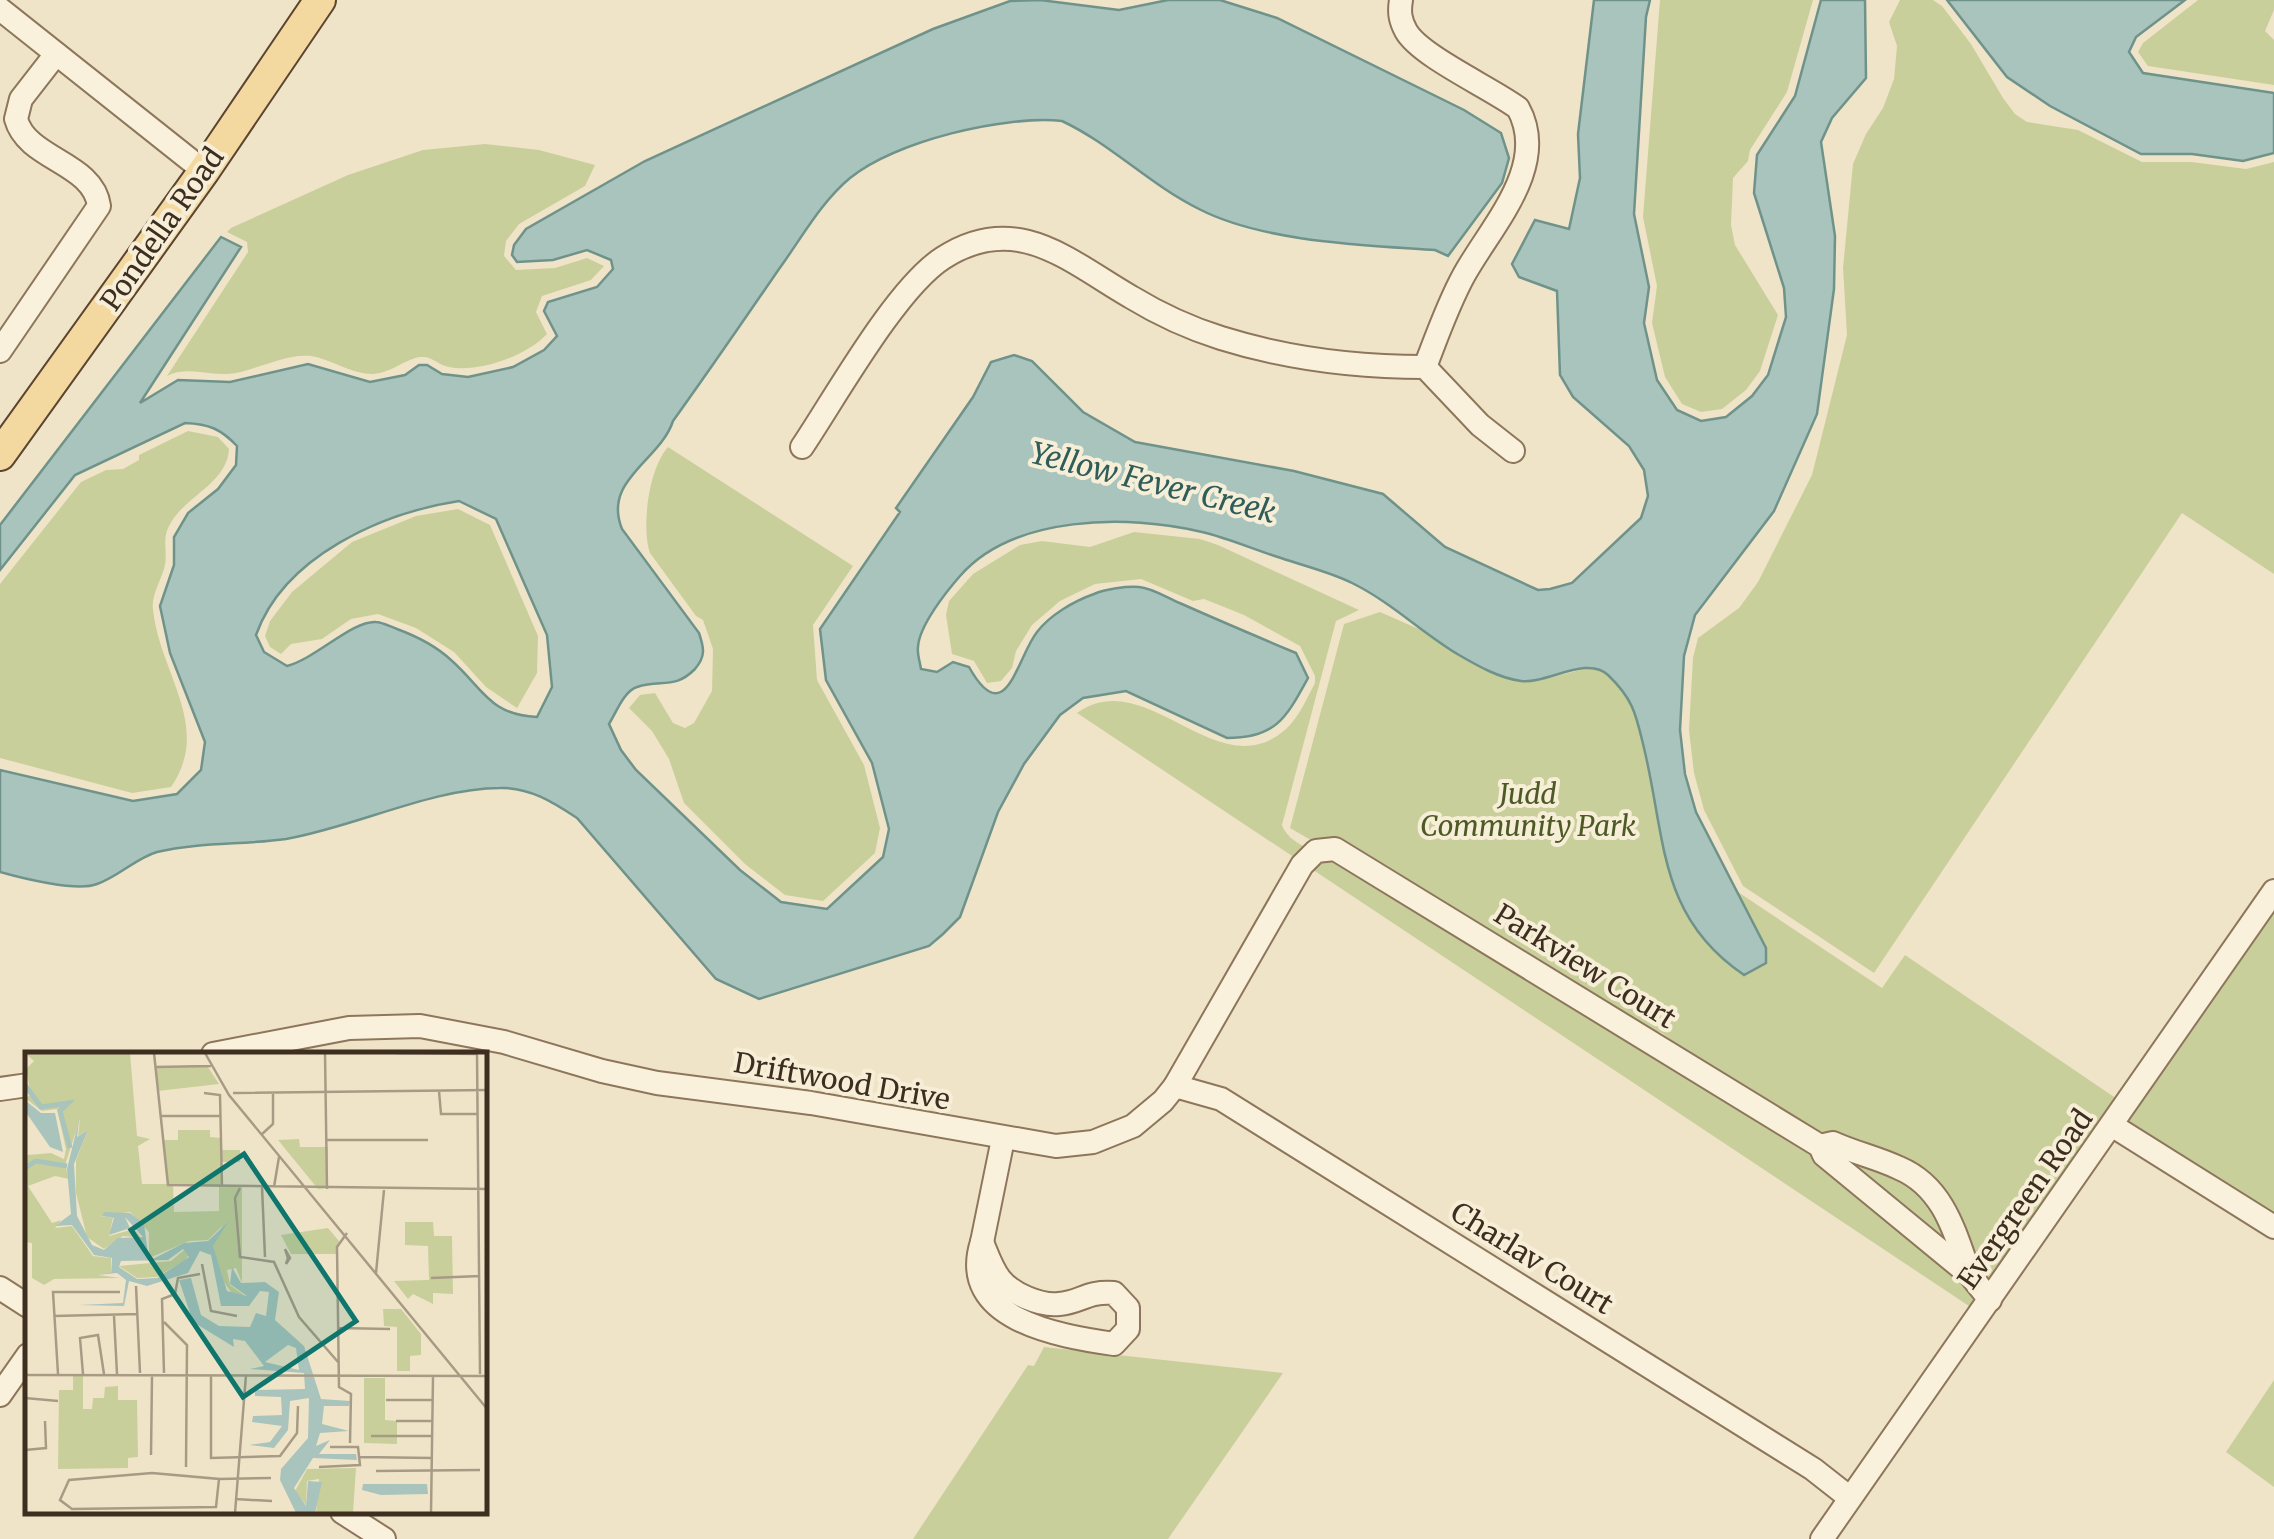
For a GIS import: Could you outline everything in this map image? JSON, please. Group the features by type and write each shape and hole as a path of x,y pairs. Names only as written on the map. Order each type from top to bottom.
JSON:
{"main road":[{"name":"Pondella Road","path":"0,456 204,171 320,0"}],"street":[{"path":"1401,0 1399,14 1407,34 1422,48 1518,108 1527,125 1528,138 1525,166 1517,185 1464,276 1424,367"},
{"path":"0,9 204,171"},
{"path":"0,352 99,206 94,187 26,137 16,119 22,99 56,54"},
{"path":"802,447 912,286 943,258 984,242 1006,240 1048,248 1168,317 1246,346 1392,367 1424,367 1480,425 1513,452"},
{"name":"Parkview Court","path":"1316,851 1335,848 1353,858 1820,1146 1824,1156 1970,1275 1990,1300"},
{"name":"Driftwood Drive","path":"223,1052 350,1028 420,1026 504,1042 657,1083 811,1103 1003,1139 1074,1146 1110,1137 1148,1114 1175,1086 1288,887 1316,851"},
{"name":"Evergreen Road","path":"1822,1539 2274,891"},
{"path":"0,1089 25,1085"},
{"name":"Charlav Court","path":"1175,1086 1221,1099 1813,1469 1850,1498"},
{"path":"2113,1126 2274,1227"},
{"path":"982,1242 1000,1279 1018,1293 1050,1304 1075,1300 1092,1292 1114,1293 1128,1308 1128,1329 1114,1344 1082,1339 1013,1317 996,1307 983,1291 976,1274 982,1242 1003,1139"},
{"name":"Parkview Court","path":"1820,1146 1833,1143 1914,1176 1950,1218 1970,1275"},
{"path":"0,1288 25,1304"},
{"path":"1047,1328 1050,1304"},
{"path":"0,1395 25,1359"},
{"path":"345,1514 384,1539"}],"green space":[{"path":"1660,0 1813,0 1787,92 1750,150 1748,161 1733,178 1731,225 1735,245 1778,315 1760,371 1746,390 1722,409 1701,412 1682,404 1665,377 1652,323 1657,286 1643,217"},
{"path":"1900,0 1933,0 1942,6 1971,44 2003,98 2027,122 2078,130 2142,162 2192,162 2246,169 2274,162 2274,574 2182,513 1874,973 1743,886 1704,810 1694,773 1689,730 1693,658 1698,638 1739,608 1758,582 1812,475 1847,335 1843,268 1853,164 1894,79 1897,46 1889,22"},
{"path":"2198,0 2274,0 2265,31 2274,40 2274,85 2148,66 2138,52 2143,43"},
{"path":"485,144 539,150 595,165 585,186 519,224 506,241 504,256 516,270 555,268 587,258 604,266 591,280 542,296 536,312 547,334 538,342 515,356 474,367 449,367 421,357 370,374 301,356 238,373 181,372 167,376 248,252 247,242 227,232 231,228 348,175 423,150"},
{"path":"188,431 218,437 229,449 220,473 171,522 166,534 165,565 154,598 157,633 180,699 187,742 183,764 171,787 132,793 0,758 0,584 81,482 106,470 123,469 139,460 139,455"},
{"path":"668,447 853,566 813,625 817,680 864,765 880,828 875,853 823,901 785,895 745,864 684,803 669,759 652,731 629,708 640,695 655,693 673,723 685,728 694,723 712,691 713,649 703,620 696,616 650,553 647,542 652,483"},
{"path":"458,509 490,525 538,636 537,673 517,708 486,687 454,652 416,628 378,614 351,619 322,639 291,644 281,654 270,647 265,636 270,621 292,592 352,542 416,516"},
{"path":"1134,532 1200,539 1218,545 1359,610 1336,621 1282,825 1287,834 1316,852 1363,865 1800,1128 1989,1286 2274,901 2274,1237 2112,1136 1984,1316 1077,713 1103,702 1130,703 1208,738 1234,745 1260,744 1291,724 1315,683 1300,646 1244,615 1204,599 1193,601 1141,579 1095,584 1060,601 1032,625 1016,651 1012,668 1001,681 987,683 974,661 952,654 946,615 949,601 973,574 1020,545 1042,541 1090,547"},
{"name":"Judd Community Park","path":"1380,612 1537,681 1588,668 1624,670 1663,842 1882,988 1905,955 2120,1101 1990,1278 1946,1253 1820,1146 1805,1122 1712,1071 1662,1033 1619,1018 1290,828 1344,624"},
{"path":"1044,1347 1283,1373 1168,1539 913,1539 1028,1365 1034,1366"},
{"path":"2274,1380 2274,1487 2226,1452"}],"water":[{"name":"Yellow Fever Creek","path":"1040,0 1119,10 1168,0 1220,0 1277,18 1464,110 1501,133 1509,158 1502,183 1448,256 1435,250 1283,235 1225,220 1181,199 1062,121 1011,122 952,133 894,153 850,178 812,221 620,497 622,529 699,633 703,648 701,660 688,675 674,682 632,689 609,724 636,770 740,870 781,902 827,909 883,857 889,829 872,763 826,680 820,629 900,512 896,508 973,397 991,362 1014,355 1032,361 1083,412 1135,442 1294,471 1383,494 1445,547 1538,590 1572,583 1641,518 1648,496 1644,470 1629,446 1573,397 1560,375 1557,291 1519,277 1512,264 1535,220 1569,229 1580,178 1578,134 1594,0 1650,0 1634,214 1649,287 1644,323 1657,380 1677,410 1701,421 1726,417 1752,396 1768,375 1786,317 1784,288 1754,193 1757,155 1795,96 1821,0 1865,0 1866,78 1832,118 1821,142 1835,236 1834,289 1817,414 1774,511 1695,615 1684,656 1680,730 1685,774 1696,812 1766,948 1766,963 1744,975 1716,952 1695,928 1680,902 1663,845 1636,717 1629,700 1608,675 1589,668 1531,681 1505,677 1459,655 1380,599 1344,579 1212,535 1140,523 1073,524 1010,541 983,556 960,576 928,620 918,647 921,669 937,672 953,662 969,667 992,693 1002,692 1037,632 1055,614 1099,592 1139,587 1296,653 1308,678 1286,715 1268,730 1227,738 1126,691 1083,698 1060,715 1024,764 998,812 960,917 943,934 929,946 759,999 716,979 577,818 550,801 521,790 500,788 448,794 286,839 157,852 105,881 88,886 49,883 0,872 0,770 133,801 177,794 201,770 205,742 170,653 160,606 174,565 174,537 188,513 218,489 236,465 237,446 214,428 185,423 75,475 0,570 0,525 221,237 241,247 140,403 178,380 230,382 308,364 370,382 405,375 419,365 442,374 468,377 513,367 544,350 557,336 544,311 548,302 597,287 613,269 611,260 587,250 553,260 517,262 512,255 514,245 526,229 645,161 933,29 1010,1","holes":["459,501 496,519 547,635 552,687 537,717 497,705 439,651 381,623 356,627 287,666 264,652 256,635 270,607 289,582 339,543 399,516"]},
{"path":"1947,0 2185,0 2136,37 2129,52 2143,73 2274,93 2274,153 2243,161 2192,154 2141,154 2050,106 2007,77"}]}
